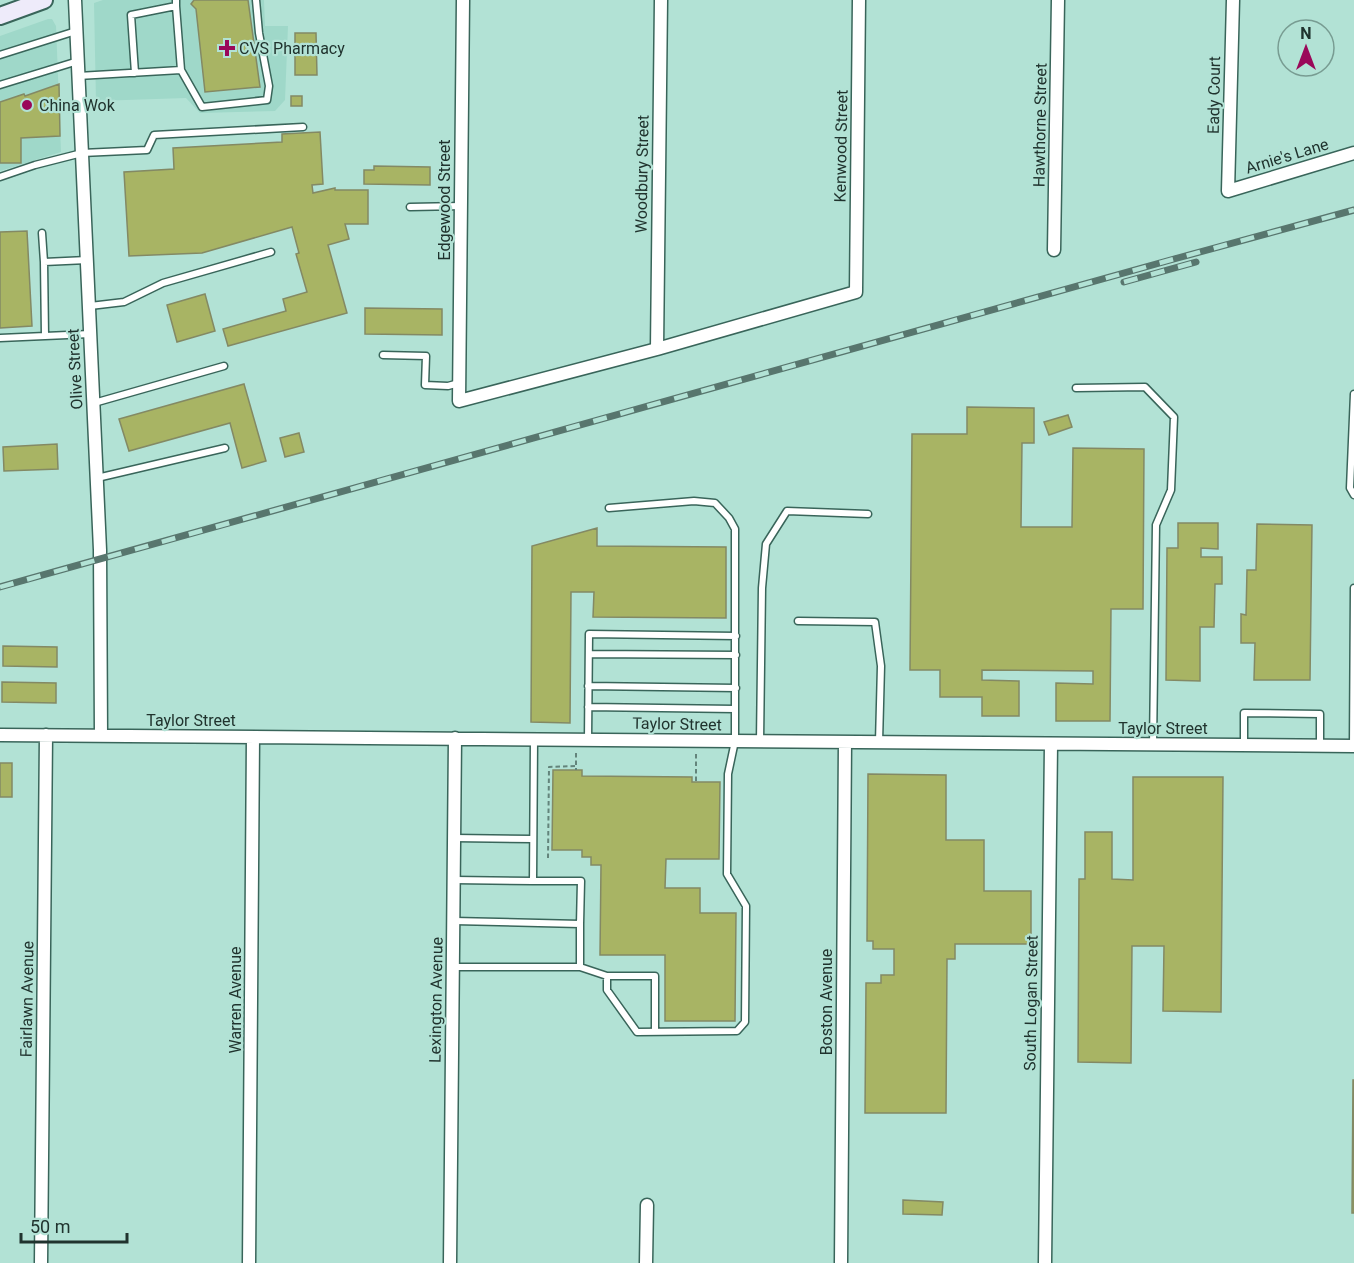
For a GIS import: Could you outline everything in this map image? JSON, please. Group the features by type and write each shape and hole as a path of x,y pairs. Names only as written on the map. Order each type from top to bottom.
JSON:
{"main road":[{"path":"0,16 44,0"}],"street":[{"name":"Olive Street","path":"75,0 100,559 100,736"},
{"name":"Edgewood Street","path":"463,0 459,401 657,349"},
{"name":"Woodbury Street","path":"657,349 661,0"},
{"name":"Kenwood Street","path":"657,349 856,292 859,0"},
{"name":"Hawthorne Street","path":"1054,250 1058,0"},
{"name":"Eady Court","path":"1228,191 1233,0"},
{"name":"Arnie's Lane","path":"1228,191 1354,153"},
{"name":"Taylor Street","path":"0,735 1354,746"},
{"name":"Fairlawn Avenue","path":"41,1263 46,735"},
{"name":"Warren Avenue","path":"249,1263 253,737"},
{"name":"Lexington Avenue","path":"450,1263 455,738"},
{"name":"Boston Avenue","path":"841,1263 845,742"},
{"name":"South Logan Street","path":"1045,1263 1051,744"},
{"path":"646,1263 647,1205"}],"lane":[{"path":"135,73 130,15 176,3 181,70 202,106 267,100 269,86 259,33 256,0"},
{"path":"0,55 76,30"},
{"path":"0,85 78,61"},
{"path":"78,76 181,70"},
{"path":"0,177 82,153 147,150 154,135 303,127"},
{"path":"410,207 461,206"},
{"path":"42,233 45,336"},
{"path":"89,306 124,302 163,283 271,252"},
{"path":"44,262 87,260"},
{"path":"0,338 90,334"},
{"path":"383,355 426,356 425,385 448,386 459,383"},
{"path":"93,403 224,366"},
{"path":"1076,388 1145,387 1174,417 1171,490 1156,525 1153,745"},
{"path":"1354,394 1350,488 1354,495"},
{"path":"97,478 225,448"},
{"path":"607,976 607,990 637,1032 737,1031 745,1022 746,906 727,874 728,774 735,741 735,529 729,518 715,503 694,501 609,508"},
{"path":"760,741 762,588 766,544 787,511 868,514"},
{"path":"1354,588 1354,746"},
{"path":"798,621 875,622 881,666 879,742"},
{"path":"588,740 590,634 736,636"},
{"path":"589,654 736,655"},
{"path":"588,686 736,688"},
{"path":"588,707 735,709"},
{"path":"1244,745 1244,713 1276,713 1320,714 1320,746"},
{"path":"533,881 534,739"},
{"path":"454,838 532,839"},
{"path":"454,880 580,881 580,967"},
{"path":"454,921 580,924"},
{"path":"453,967 580,967 607,976 655,976 655,1032"}],"path":[{"path":"548,858 549,766 576,768 576,753"},
{"path":"696,754 696,781"}],"shaded area":[{"path":"103,0 264,0 265,26 288,26 285,100 275,111 200,113 186,98 96,101 94,3"},
{"path":"52,19 56,26 61,152 0,171 0,36"}],"building":[{"name":"CVS Pharmacy","path":"194,0 248,0 260,87 205,92 196,9 191,4"},
{"path":"295,33 316,33 317,75 295,75"},
{"path":"59,84 60,136 21,138 21,163 0,163 0,102"},
{"path":"291,96 302,96 302,106 291,106"},
{"path":"320,132 323,184 312,185 313,193 335,188 335,190 368,190 368,224 345,224 349,239 328,245 347,313 228,346 223,329 286,311 283,299 307,292 296,254 299,253 292,227 202,253 129,256 124,172 174,169 173,148 282,142 282,134"},
{"path":"374,166 430,167 430,185 364,184 364,170 374,170"},
{"path":"27,231 32,326 0,328 0,232"},
{"path":"205,294 215,331 177,342 167,305"},
{"path":"365,308 442,309 442,335 365,334"},
{"path":"244,384 266,461 242,468 230,423 129,451 119,419"},
{"path":"967,407 1034,408 1034,443 1022,443 1021,527 1072,527 1073,448 1144,449 1143,609 1111,609 1110,721 1056,721 1056,683 1093,684 1093,671 982,670 982,680 1019,681 1019,716 982,716 982,697 940,697 940,670 910,670 912,434 967,434"},
{"path":"1068,415 1072,427 1049,435 1044,422"},
{"path":"299,433 304,452 285,457 280,438"},
{"path":"57,444 58,469 4,471 3,447"},
{"path":"1178,523 1218,523 1218,549 1201,548 1201,557 1222,557 1222,584 1215,584 1214,627 1200,627 1200,681 1166,680 1167,548 1178,548"},
{"path":"1257,524 1312,525 1310,680 1254,680 1255,643 1241,643 1241,614 1246,615 1247,570 1256,570"},
{"path":"597,528 597,546 726,547 726,618 593,617 594,592 571,592 570,723 531,722 532,546"},
{"path":"3,646 57,647 57,667 3,666"},
{"path":"2,682 56,683 56,703 2,702"},
{"path":"0,763 12,763 12,797 0,797"},
{"path":"553,770 582,770 582,776 692,777 692,782 720,782 719,859 666,859 665,888 700,888 700,913 736,913 735,1021 665,1021 665,955 600,955 601,865 591,865 591,857 582,857 582,850 552,850"},
{"path":"868,774 946,775 946,840 984,840 984,891 1031,891 1031,944 955,944 955,959 947,959 946,1113 865,1113 866,983 881,983 881,975 894,975 894,949 873,949 873,941 867,941"},
{"path":"1133,777 1223,777 1221,1012 1163,1011 1164,946 1132,946 1131,1063 1078,1062 1079,879 1085,879 1085,832 1112,832 1112,879 1133,880"},
{"path":"1353,1080 1354,1213 1352,1213"},
{"path":"903,1200 943,1202 942,1215 903,1214"}],"railway":[{"path":"0,587 1354,210"},
{"path":"1124,282 1196,262"}],"place":[{"name":"CVS Pharmacy","path":"227,48"},
{"name":"China Wok","path":"27,105"}]}
